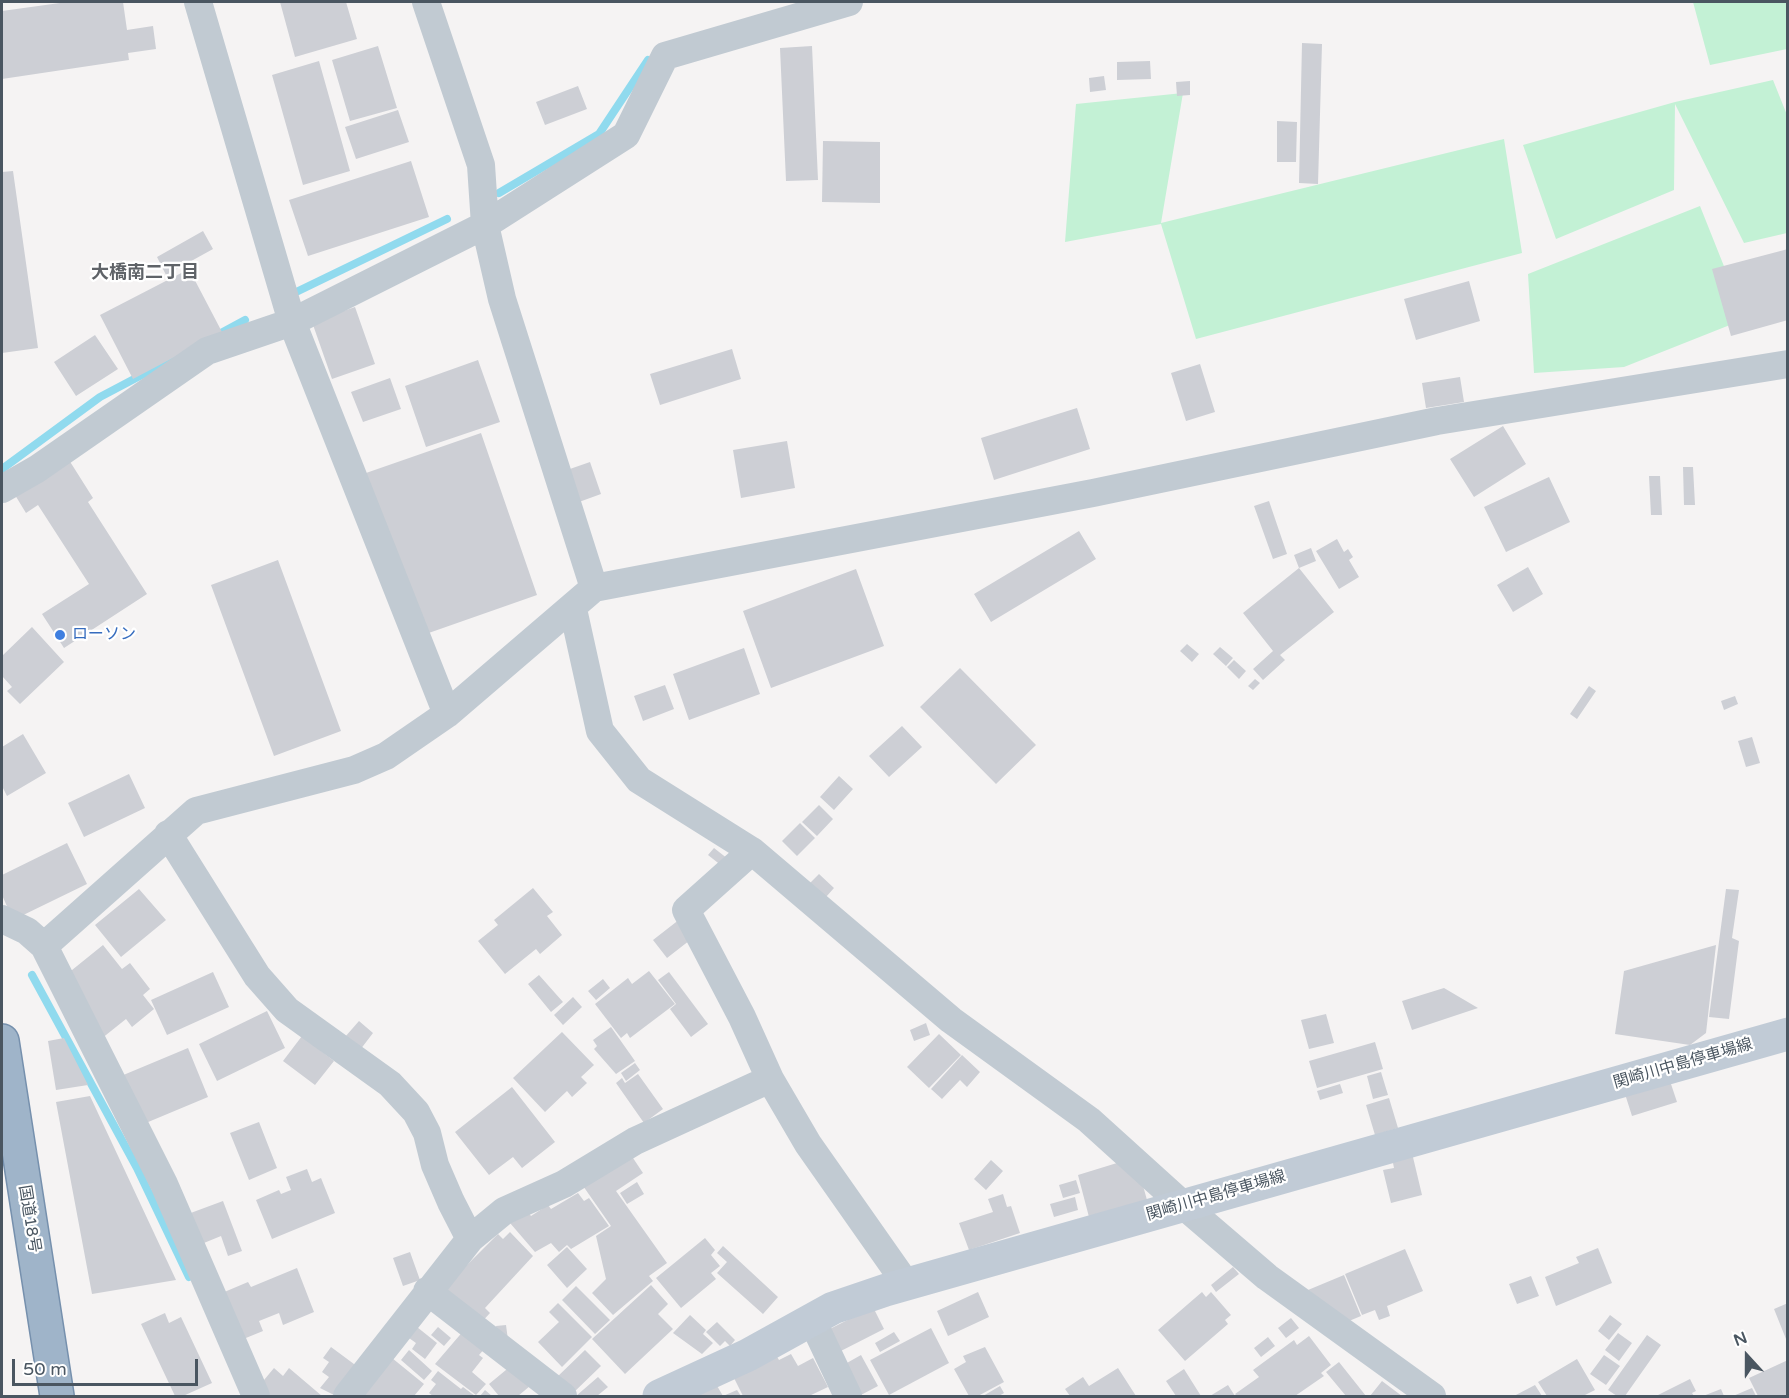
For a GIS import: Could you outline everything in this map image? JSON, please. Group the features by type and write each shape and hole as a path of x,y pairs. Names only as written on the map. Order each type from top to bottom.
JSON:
{"highway":[{"name":"国道18号","path":"2,1041 57,1396"}],"main road":[{"name":"関崎川中島停車場線","path":"659,1396 748,1355 833,1308 1183,1205 1788,1034"}],"street":[{"path":"198,2 292,322 447,714"},
{"path":"426,2 481,165 485,225 502,299 594,588"},
{"path":"2,489 37,469 207,351 292,322 485,225 626,135 665,56 849,2"},
{"path":"44,946 196,811 354,770 386,756 447,714 573,609 594,588 1093,493 1437,421 1788,364"},
{"path":"573,609 600,731 639,780 752,851 951,1020 1089,1120 1183,1205 1268,1277 1432,1396"},
{"path":"168,834 257,976 287,1010 390,1084 416,1112 427,1133 435,1165 450,1202 470,1239"},
{"path":"752,851 686,910 742,1017 770,1079 808,1144 907,1285"},
{"path":"2,919 27,931 44,946 164,1184 256,1396"},
{"path":"347,1396 470,1239 504,1211 564,1184 635,1141 770,1079"},
{"path":"427,1291 563,1396"},
{"path":"812,1320 848,1396"}],"green space":[{"path":"1693,2 1787,2 1787,49 1710,65"},
{"path":"1773,80 1787,115 1787,233 1744,243 1675,104 1674,190 1556,239 1523,145 1675,102"},
{"path":"1183,93 1161,223 1504,139 1522,253 1196,339 1161,224 1065,242 1076,104"},
{"path":"1700,206 1745,319 1624,367 1534,373 1528,274"}],"building":[{"path":"67,2 123,2 127,30 153,26 156,49 128,53 129,60 2,79 2,11"},
{"path":"280,2 346,2 357,39 295,57"},
{"path":"1302,43 1322,44 1318,184 1299,183"},
{"path":"378,46 397,108 350,121 332,60"},
{"path":"812,46 818,180 786,181 780,48"},
{"path":"319,61 350,171 303,185 272,75"},
{"path":"1150,61 1151,79 1117,80 1117,62"},
{"path":"1104,76 1106,90 1090,92 1089,78"},
{"path":"1190,81 1190,95 1177,96 1176,82"},
{"path":"578,86 587,109 545,125 536,102"},
{"path":"398,110 409,142 356,159 345,127"},
{"path":"1277,121 1297,122 1296,162 1277,162"},
{"path":"823,141 880,142 880,203 822,202"},
{"path":"411,161 429,217 308,256 289,200"},
{"path":"13,171 38,348 2,353 2,172"},
{"path":"203,231 213,249 166,275 157,257"},
{"path":"1788,249 1788,320 1731,336 1712,269"},
{"path":"189,269 222,332 133,379 100,315"},
{"path":"1469,281 1480,321 1416,340 1404,299"},
{"path":"355,307 375,364 332,379 312,322"},
{"path":"95,335 118,369 76,396 54,362"},
{"path":"732,349 741,379 660,405 650,374"},
{"path":"478,360 500,422 426,447 405,386"},
{"path":"1200,364 1215,412 1186,421 1171,373"},
{"path":"1460,377 1464,402 1426,408 1422,383"},
{"path":"390,378 401,409 363,422 351,392"},
{"path":"1077,408 1090,449 994,480 981,438"},
{"path":"1503,426 1526,464 1474,497 1450,459"},
{"path":"481,433 537,595 423,635 366,473"},
{"path":"787,441 795,488 741,498 733,450"},
{"path":"69,460 93,498 88,502 147,594 64,648 42,614 89,584 38,505 26,513 15,495"},
{"path":"590,462 601,494 579,502 567,470"},
{"path":"1683,467 1693,467 1695,505 1684,505"},
{"path":"1649,476 1660,476 1662,515 1651,515"},
{"path":"1549,477 1570,522 1506,552 1484,507"},
{"path":"1269,501 1287,554 1273,559 1254,506"},
{"path":"1079,531 1096,559 991,622 974,594"},
{"path":"1337,539 1344,552 1348,549 1353,557 1349,560 1359,577 1339,589 1316,551"},
{"path":"1311,548 1316,561 1299,568 1294,555"},
{"path":"278,560 341,731 274,756 211,585"},
{"path":"1528,567 1543,594 1513,612 1497,585"},
{"path":"1299,568 1334,612 1280,655 1285,660 1263,680 1253,669 1273,651 1243,613"},
{"path":"856,569 884,646 771,688 743,611"},
{"path":"32,627 64,662 20,704 7,691 12,687 2,676 2,656"},
{"path":"1187,644 1199,654 1192,662 1180,651"},
{"path":"1220,647 1233,658 1226,666 1213,654"},
{"path":"744,648 760,694 689,720 673,674"},
{"path":"1234,660 1246,671 1239,679 1227,667"},
{"path":"960,668 1036,745 996,784 920,707"},
{"path":"1255,679 1260,683 1253,690 1248,686"},
{"path":"665,685 674,709 643,721 634,696"},
{"path":"1589,686 1596,691 1577,719 1570,714"},
{"path":"1735,696 1738,704 1724,710 1721,701"},
{"path":"902,726 922,747 889,777 869,756"},
{"path":"23,734 46,773 7,796 2,786 2,747"},
{"path":"1752,737 1760,763 1746,767 1738,741"},
{"path":"129,774 145,808 84,837 68,803"},
{"path":"839,776 853,789 834,810 820,797"},
{"path":"819,805 833,819 817,836 802,822"},
{"path":"800,823 815,838 797,856 782,841"},
{"path":"67,843 87,884 13,920 2,895 2,875"},
{"path":"714,848 728,859 722,866 708,855"},
{"path":"819,874 834,888 826,897 810,883"},
{"path":"533,888 553,912 547,916 562,935 540,954 536,949 505,974 478,941 498,925 494,920"},
{"path":"139,889 166,920 121,957 95,925"},
{"path":"1726,889 1739,890 1732,938 1739,941 1729,1019 1709,1017"},
{"path":"680,919 694,937 667,958 653,940"},
{"path":"103,945 122,969 130,963 150,989 143,995 154,1009 132,1027 126,1019 96,1043 51,987"},
{"path":"1716,945 1706,1033 1690,1045 1615,1034 1624,971"},
{"path":"649,971 675,1004 630,1038 627,1033 621,1038 595,1004 628,978 632,984"},
{"path":"213,972 229,1007 167,1035 151,1000"},
{"path":"669,972 708,1024 691,1037 670,1009 676,1004 658,980"},
{"path":"539,975 563,1002 551,1012 528,984"},
{"path":"603,979 610,988 596,1000 588,991"},
{"path":"1444,988 1478,1008 1412,1030 1402,1001"},
{"path":"573,997 582,1007 563,1025 554,1015"},
{"path":"267,1011 285,1048 217,1081 199,1044"},
{"path":"1326,1014 1334,1043 1309,1049 1301,1020"},
{"path":"359,1021 373,1033 360,1050 345,1037"},
{"path":"926,1023 930,1035 914,1041 910,1030"},
{"path":"611,1027 635,1061 616,1074 594,1049 597,1046 593,1040"},
{"path":"562,1032 594,1065 581,1077 587,1083 572,1097 567,1091 545,1112 513,1078"},
{"path":"939,1034 961,1055 929,1088 907,1067"},
{"path":"302,1036 334,1061 315,1085 283,1061"},
{"path":"64,1038 88,1085 56,1090 48,1041"},
{"path":"1375,1042 1383,1069 1317,1088 1309,1061"},
{"path":"188,1048 208,1097 141,1125 121,1076"},
{"path":"962,1055 980,1072 967,1087 960,1080 942,1099 931,1089"},
{"path":"635,1063 640,1070 626,1081 621,1073"},
{"path":"1381,1072 1388,1095 1373,1099 1367,1076"},
{"path":"638,1074 663,1109 644,1123 616,1083 622,1078 625,1083"},
{"path":"1670,1081 1677,1102 1632,1116 1625,1094"},
{"path":"1340,1084 1343,1093 1320,1100 1317,1091"},
{"path":"512,1087 555,1142 522,1168 513,1157 489,1175 455,1132"},
{"path":"90,1096 176,1280 92,1294 56,1102"},
{"path":"1389,1098 1398,1128 1375,1135 1366,1105"},
{"path":"259,1122 277,1168 249,1180 230,1133"},
{"path":"629,1152 643,1173 616,1191 667,1263 649,1276 653,1281 613,1315 592,1293 606,1279 596,1236 611,1226 581,1183"},
{"path":"1412,1153 1422,1195 1391,1203 1383,1170 1394,1168 1392,1158"},
{"path":"991,1160 1003,1171 986,1190 974,1179"},
{"path":"1117,1163 1140,1175 1147,1200 1089,1217 1078,1175"},
{"path":"307,1169 312,1182 321,1178 335,1213 272,1239 256,1200 279,1190 281,1194 291,1190 286,1177"},
{"path":"1076,1180 1080,1193 1063,1198 1059,1185"},
{"path":"637,1182 644,1194 627,1204 620,1193"},
{"path":"578,1193 584,1201 589,1198 609,1226 571,1249 567,1245 559,1252 551,1243 535,1252 510,1223 528,1212 531,1216 548,1205 551,1209"},
{"path":"1003,1194 1007,1207 1011,1206 1020,1233 969,1250 959,1223 993,1212 988,1199"},
{"path":"1075,1197 1078,1210 1054,1217 1050,1204"},
{"path":"223,1201 242,1251 228,1256 221,1236 199,1245 188,1214"},
{"path":"510,1232 533,1256 485,1308 490,1313 479,1325 438,1284 461,1271 498,1234 503,1239"},
{"path":"705,1238 715,1250 711,1255 720,1266 711,1273 716,1279 681,1308 656,1278"},
{"path":"723,1246 778,1297 763,1314 717,1273 727,1262 717,1253"},
{"path":"567,1247 587,1269 567,1288 547,1265"},
{"path":"1598,1248 1612,1283 1556,1306 1545,1277 1579,1263 1576,1257"},
{"path":"1405,1249 1423,1291 1387,1306 1390,1316 1379,1320 1375,1310 1362,1315 1345,1274"},
{"path":"410,1252 420,1280 403,1286 393,1258"},
{"path":"1233,1267 1239,1274 1216,1292 1211,1285"},
{"path":"297,1268 314,1312 283,1325 279,1313 259,1321 263,1331 241,1340 222,1293 248,1282 251,1287"},
{"path":"1344,1275 1361,1316 1349,1321 1308,1290"},
{"path":"1531,1276 1539,1296 1517,1304 1509,1284"},
{"path":"651,1285 668,1304 658,1314 673,1329 625,1374 592,1339"},
{"path":"576,1286 610,1320 595,1334 562,1300"},
{"path":"978,1292 989,1317 948,1336 937,1311"},
{"path":"1202,1292 1206,1297 1211,1292 1231,1315 1225,1320 1228,1324 1185,1361 1158,1330"},
{"path":"558,1303 592,1337 562,1367 538,1342 559,1322 549,1312"},
{"path":"1788,1303 1788,1344 1774,1309"},
{"path":"873,1307 884,1329 833,1355 822,1333"},
{"path":"165,1313 169,1323 181,1317 212,1383 183,1396 175,1396 141,1324"},
{"path":"690,1315 706,1330 703,1334 713,1343 702,1354 673,1333"},
{"path":"1610,1315 1622,1324 1609,1340 1598,1331"},
{"path":"1291,1318 1299,1328 1286,1338 1278,1328"},
{"path":"717,1322 735,1340 730,1346 725,1341 720,1346 706,1332"},
{"path":"506,1325 508,1340 498,1341 496,1326"},
{"path":"417,1327 437,1343 425,1359 412,1349 416,1343 409,1338"},
{"path":"438,1327 451,1338 444,1346 431,1335"},
{"path":"931,1328 949,1363 889,1395 870,1360"},
{"path":"465,1329 486,1347 479,1355 483,1358 472,1372 486,1384 476,1395 435,1364"},
{"path":"894,1332 900,1341 880,1352 875,1343"},
{"path":"1618,1333 1632,1343 1619,1361 1605,1350"},
{"path":"1647,1335 1661,1345 1625,1396 1617,1396 1608,1390"},
{"path":"1309,1336 1331,1365 1321,1373 1324,1376 1295,1396 1237,1396 1235,1394 1259,1377 1253,1370 1294,1340 1297,1345"},
{"path":"1268,1337 1275,1346 1261,1357 1254,1348"},
{"path":"331,1347 358,1367 336,1396 320,1388 329,1377 322,1372 329,1362 323,1358"},
{"path":"985,1347 1004,1382 978,1396 969,1396 954,1369 966,1362 963,1356"},
{"path":"409,1350 432,1371 424,1380 401,1360"},
{"path":"585,1350 601,1366 571,1395 555,1379"},
{"path":"791,1354 798,1366 813,1358 828,1387 809,1396 743,1396 733,1376 776,1355 779,1360"},
{"path":"861,1355 878,1386 859,1396 838,1368"},
{"path":"1604,1355 1620,1366 1606,1385 1590,1374"},
{"path":"392,1358 424,1384 414,1396 361,1396"},
{"path":"1577,1359 1595,1390 1583,1396 1547,1396 1538,1382"},
{"path":"1788,1360 1788,1396 1758,1396 1749,1378"},
{"path":"1339,1362 1366,1396 1346,1396 1326,1372"},
{"path":"512,1365 530,1386 518,1396 499,1396 489,1384"},
{"path":"274,1368 283,1376 289,1368 322,1396 271,1396 259,1386"},
{"path":"1118,1368 1136,1396 1070,1396 1065,1389 1083,1377 1089,1386"},
{"path":"1184,1369 1201,1396 1176,1396 1166,1381"},
{"path":"438,1371 461,1389 463,1387 475,1396 433,1396 429,1393 436,1384 431,1380"},
{"path":"598,1377 608,1387 597,1396 576,1396"},
{"path":"1690,1379 1696,1391 1692,1393 1694,1396 1656,1396"},
{"path":"1382,1381 1402,1396 1370,1396"},
{"path":"716,1384 723,1396 699,1396 697,1394"},
{"path":"1228,1385 1235,1396 1210,1396"},
{"path":"1535,1385 1542,1396 1514,1396"},
{"path":"1000,1386 1004,1393 999,1396 983,1396"},
{"path":"1752,1388 1756,1396 1733,1396"},
{"path":"1721,1389 1724,1396 1703,1396"},
{"path":"485,1390 492,1396 480,1396"},
{"path":"737,1390 741,1396 723,1396"}],"waterway":[{"path":"499,193 599,134 648,60"},
{"path":"290,295 447,219"},
{"path":"221,333 245,320"},
{"path":"2,469 100,397 174,358"},
{"path":"32,975 137,1168 189,1277"}],"place":[{"name":"ローソン","path":"60,635"}],"district":[{"name":"大橋南二丁目","path":"145,273"}]}
